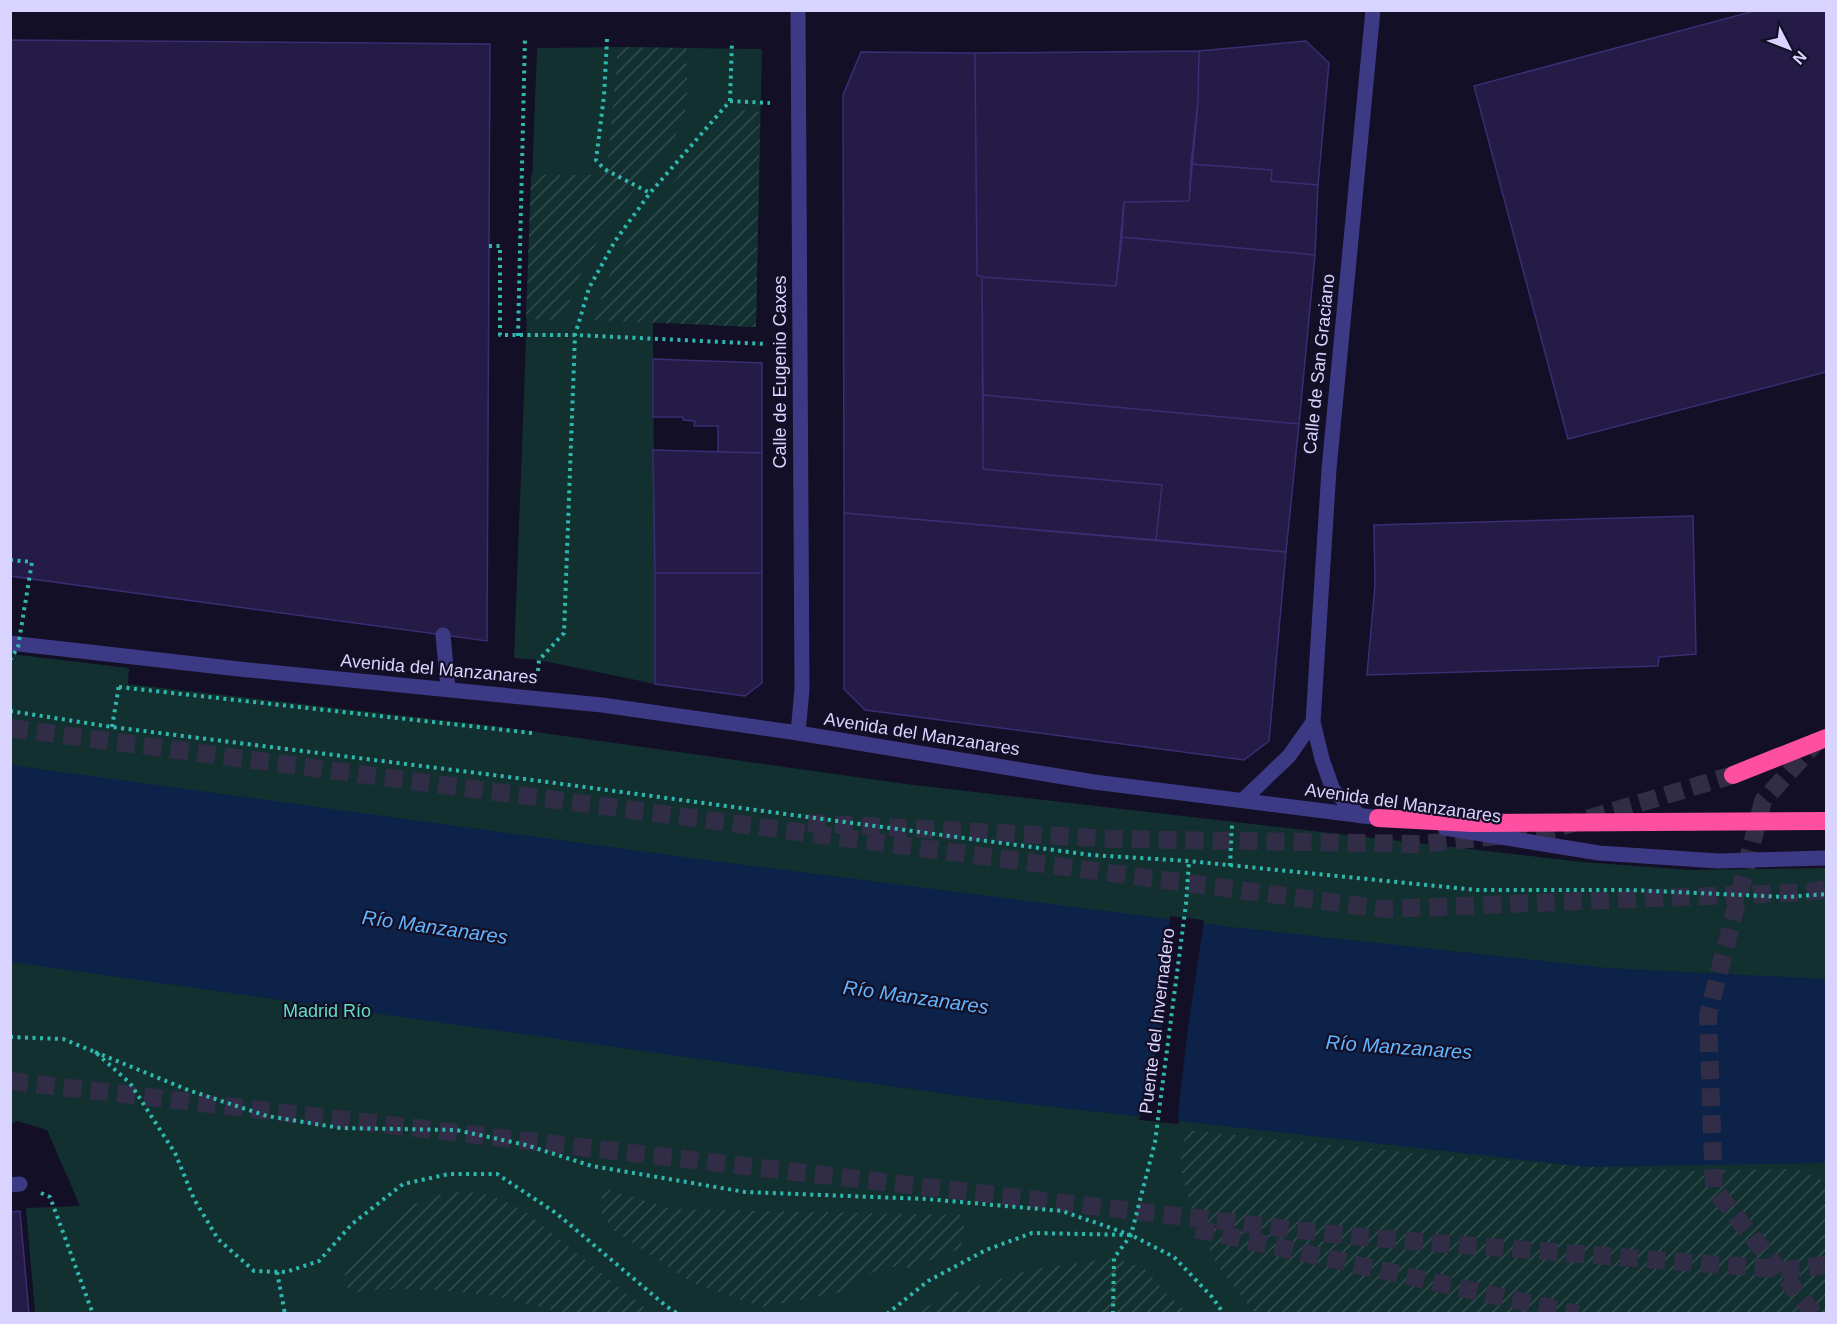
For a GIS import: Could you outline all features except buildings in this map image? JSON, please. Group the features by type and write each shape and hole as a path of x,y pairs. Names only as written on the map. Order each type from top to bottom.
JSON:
{"highway":[{"path":"1733,775 1827,738"},
{"path":"1369,817 1472,823 1827,821"}],"street":[{"name":"Calle de Eugenio Caxes","path":"798,10 802,689 798,733"},
{"name":"Calle de San Graciano","path":"1369,817 1333,790 1322,759 1313,722 1329,469 1373,10"},
{"path":"443,635 448,688"},
{"name":"Avenida del Manzanares","path":"10,643 239,669 603,705 798,733 1094,782 1369,817 1599,853 1718,861 1827,858"},
{"path":"1243,800 1289,756 1313,722"}],"path":[{"path":"518,336 525,37"},
{"path":"607,39 604,96 596,160 604,169 650,193"},
{"path":"538,671 539,660 564,633 575,335 589,288 615,241 650,193 730,101 732,41"},
{"path":"730,101 770,102"},
{"path":"489,246 500,246 500,335 575,335 766,344"},
{"path":"10,560 32,562 18,647 10,660"},
{"path":"112,728 120,680"},
{"path":"118,687 532,733"},
{"path":"10,711 112,728 537,781 1091,855 1189,861 1477,890 1631,890 1787,897 1827,894"},
{"name":"Puente del Invernadero","path":"1131,1235 1155,1142 1186,904 1189,861"},
{"path":"10,1037 63,1039 188,1090 267,1116 340,1128 456,1130 526,1145 592,1166 746,1192 926,1199 1062,1211 1131,1235 1174,1257 1212,1297 1224,1314"},
{"path":"95,1052 130,1083 176,1153 194,1198 218,1239 254,1271 286,1272 319,1261 352,1224 403,1184 449,1174 497,1174 556,1214 678,1314"},
{"path":"15,1185 50,1197 93,1314"},
{"path":"887,1314 928,1281 986,1250 1032,1233 1131,1235"},
{"path":"1113,1314 1114,1258 1131,1235"},
{"path":"277,1272 285,1314"}],"green space":[{"path":"618,47 686,48 687,95 682,121 665,153 616,213 597,242 575,287 564,320 526,319 531,175 601,175 608,161"},
{"path":"537,48 762,49 756,327 653,322 655,684 539,660 514,658"},
{"path":"739,110 760,112 756,327 594,320 608,278 627,241 681,173"},
{"name":"Madrid Río","path":"11,654 129,668 128,684 494,726 906,784 1583,862 1691,870 1826,868 1826,1313 35,1313 26,1208 80,1206 47,1130 17,1121 11,1124"},
{"path":"1186,1130 1443,1156 1577,1166 1695,1171 1797,1169 1826,1182 1826,1313 1255,1313 1220,1269 1194,1219 1180,1166"},
{"path":"602,1188 672,1209 965,1215 961,1248 909,1268 883,1266 841,1292 762,1307 691,1282 612,1229 601,1212"},
{"path":"465,1191 493,1196 523,1210 651,1313 565,1313 496,1296 441,1290 379,1289 357,1292 348,1288 343,1280 347,1270 412,1205 438,1195"},
{"path":"1114,1258 1144,1268 1188,1313 915,1313 951,1294 1030,1270"}],"water":[{"name":"Río Manzanares","path":"10,765 699,859 1232,927 1608,968 1826,979 1826,1163 1586,1167 975,1098 11,962"}],"pier":[{"path":"1170,916 1204,920 1188,1028 1178,1114 1179,1124 1139,1120 1162,1024"}],"tunnel":[{"path":"10,728 1384,909 1808,892 1826,889"},
{"path":"1814,1314 1714,1189 1708,1015 1763,801 1819,739"},
{"path":"808,823 1116,839 1423,844 1550,830 1733,775"},
{"path":"10,1081 1359,1237 1788,1270 1826,1265"},
{"path":"1196,1229 1578,1314"}]}
